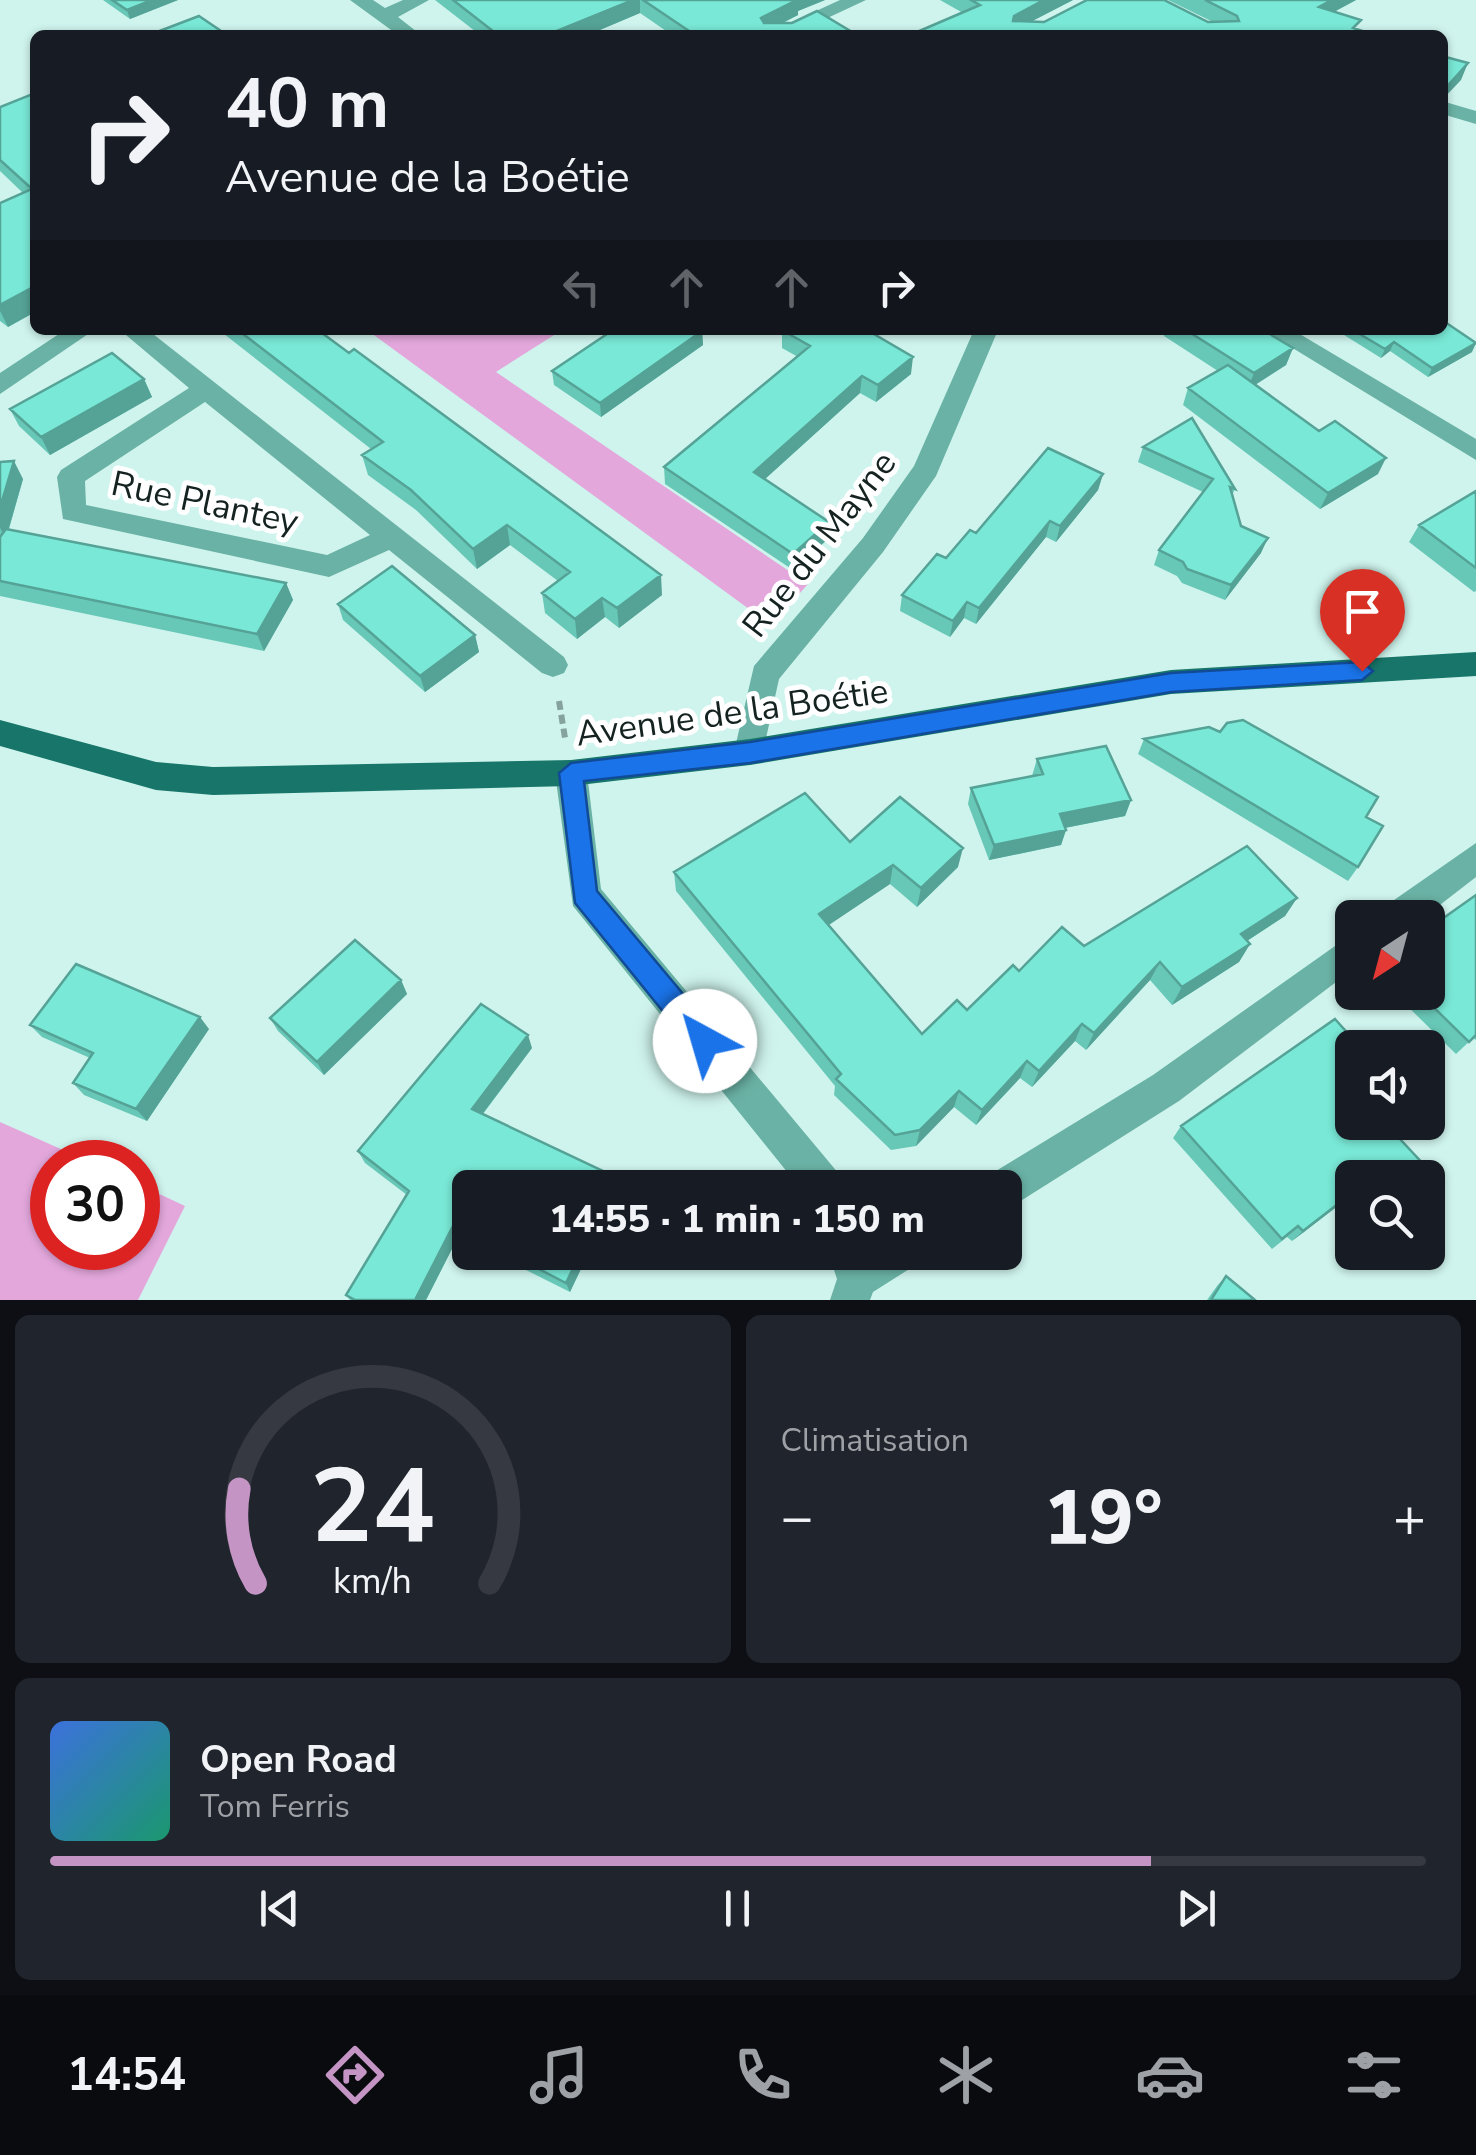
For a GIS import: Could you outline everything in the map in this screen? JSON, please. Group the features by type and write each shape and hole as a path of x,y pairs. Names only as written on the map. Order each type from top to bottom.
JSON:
{"main road":[{"name":"Avenue de la Boétie","path":"0,732 156,776 213,781 571,773 750,752 1171,682 1476,664"}],"street":[{"path":"360,0 404,30"},
{"path":"384,16 419,0"},
{"path":"786,30 856,0"},
{"path":"1448,110 1476,118"},
{"path":"0,385 75,335"},
{"name":"Rue Plantey","path":"138,335 553,665"},
{"name":"Rue du Mayne","path":"750,752 765,675 873,545 926,469 984,335"},
{"path":"1284,335 1476,452"},
{"name":"Rue Plantey","path":"206,389 71,477 73,512 329,566 392,537"},
{"path":"571,773 584,895 810,1170"},
{"path":"1420,900 1476,858"},
{"path":"1022,1177 1166,1088 1335,963"}],"path":[{"path":"553,665 571,773"}],"shaded area":[{"path":"374,335 554,335 496,372 808,584 771,625"},
{"path":"0,1122 40,1140 30,1140 30,1270 153,1270 138,1300 0,1300"},
{"path":"160,1194 185,1206 160,1256"}],"building":[{"path":"112,0 152,0 127,10"},
{"path":"453,0 633,0 559,30 492,30"},
{"path":"643,0 797,0 761,18 764,23 792,23 817,11 849,30 688,30"},
{"path":"971,0 1044,0 1014,16 1013,21 1044,22 1087,0 1164,0 1208,22 1239,21 1237,16 1205,0 1332,0 1319,7 1361,20 1353,28 1359,30 922,30 980,5"},
{"path":"199,16 220,30 162,30"},
{"path":"1448,58 1468,63 1448,85"},
{"path":"30,95 30,187 0,160 0,107"},
{"path":"30,190 30,289 0,305 0,203"},
{"path":"1448,324 1476,343 1432,368 1394,342 1385,349 1361,335 1448,335"},
{"path":"244,335 325,335 349,353 354,349 661,575 617,608 602,598 575,619 542,593 570,572 507,525 473,549 411,490 362,455 383,442"},
{"path":"606,335 696,335 600,403 552,371"},
{"path":"791,335 876,335 913,357 878,385 862,376 754,472 829,522 793,554 664,467 810,346"},
{"path":"1194,335 1271,335 1293,348 1254,373"},
{"path":"112,353 144,379 41,437 10,409"},
{"path":"1228,365 1319,431 1335,421 1386,458 1328,493 1188,388"},
{"path":"1192,418 1235,489 1230,487 1241,526 1268,538 1231,585 1187,569 1183,562 1159,550 1213,479 1143,447"},
{"path":"1048,448 1103,474 1060,526 1050,521 979,608 967,602 953,621 902,595 937,554 946,558 970,530 976,533"},
{"path":"14,461 0,508 0,462"},
{"path":"1476,491 1476,568 1419,525"},
{"path":"6,529 286,583 257,634 0,581 0,537"},
{"path":"392,566 475,635 420,676 338,604"},
{"path":"1243,720 1378,797 1366,817 1383,826 1358,867 1144,739 1209,727 1220,732 1227,723"},
{"path":"1106,746 1131,800 1060,814 1066,830 994,845 971,788 1043,774 1037,759"},
{"path":"805,793 850,842 900,797 963,848 921,888 893,865 819,914 922,1034 957,1000 967,1010 1013,965 1019,971 1062,927 1084,946 1247,846 1297,898 1241,934 1250,944 1182,987 1160,962 1094,1033 1082,1024 1039,1071 1027,1061 982,1110 959,1091 920,1130 895,1135 836,1079 841,1074 674,872"},
{"path":"1476,895 1476,1035 1469,1042 1436,1010 1445,1010 1445,917"},
{"path":"355,940 401,980 317,1062 270,1018"},
{"path":"76,964 200,1017 136,1109 73,1083 93,1053 30,1025"},
{"path":"481,1004 528,1035 472,1109 601,1170 452,1170 452,1228 415,1300 355,1300 346,1295 409,1191 358,1151"},
{"path":"1335,1019 1345,1030 1335,1030 1335,1140 1401,1140 1419,1160 1335,1160 1335,1206 1303,1231 1298,1226 1282,1239 1181,1126"},
{"path":"541,1270 572,1270 566,1283"},
{"path":"1226,1276 1255,1300 1211,1300"}],"route":[{"path":"705,1041 584,895 571,773 750,752 1171,682 1362,671"}]}
